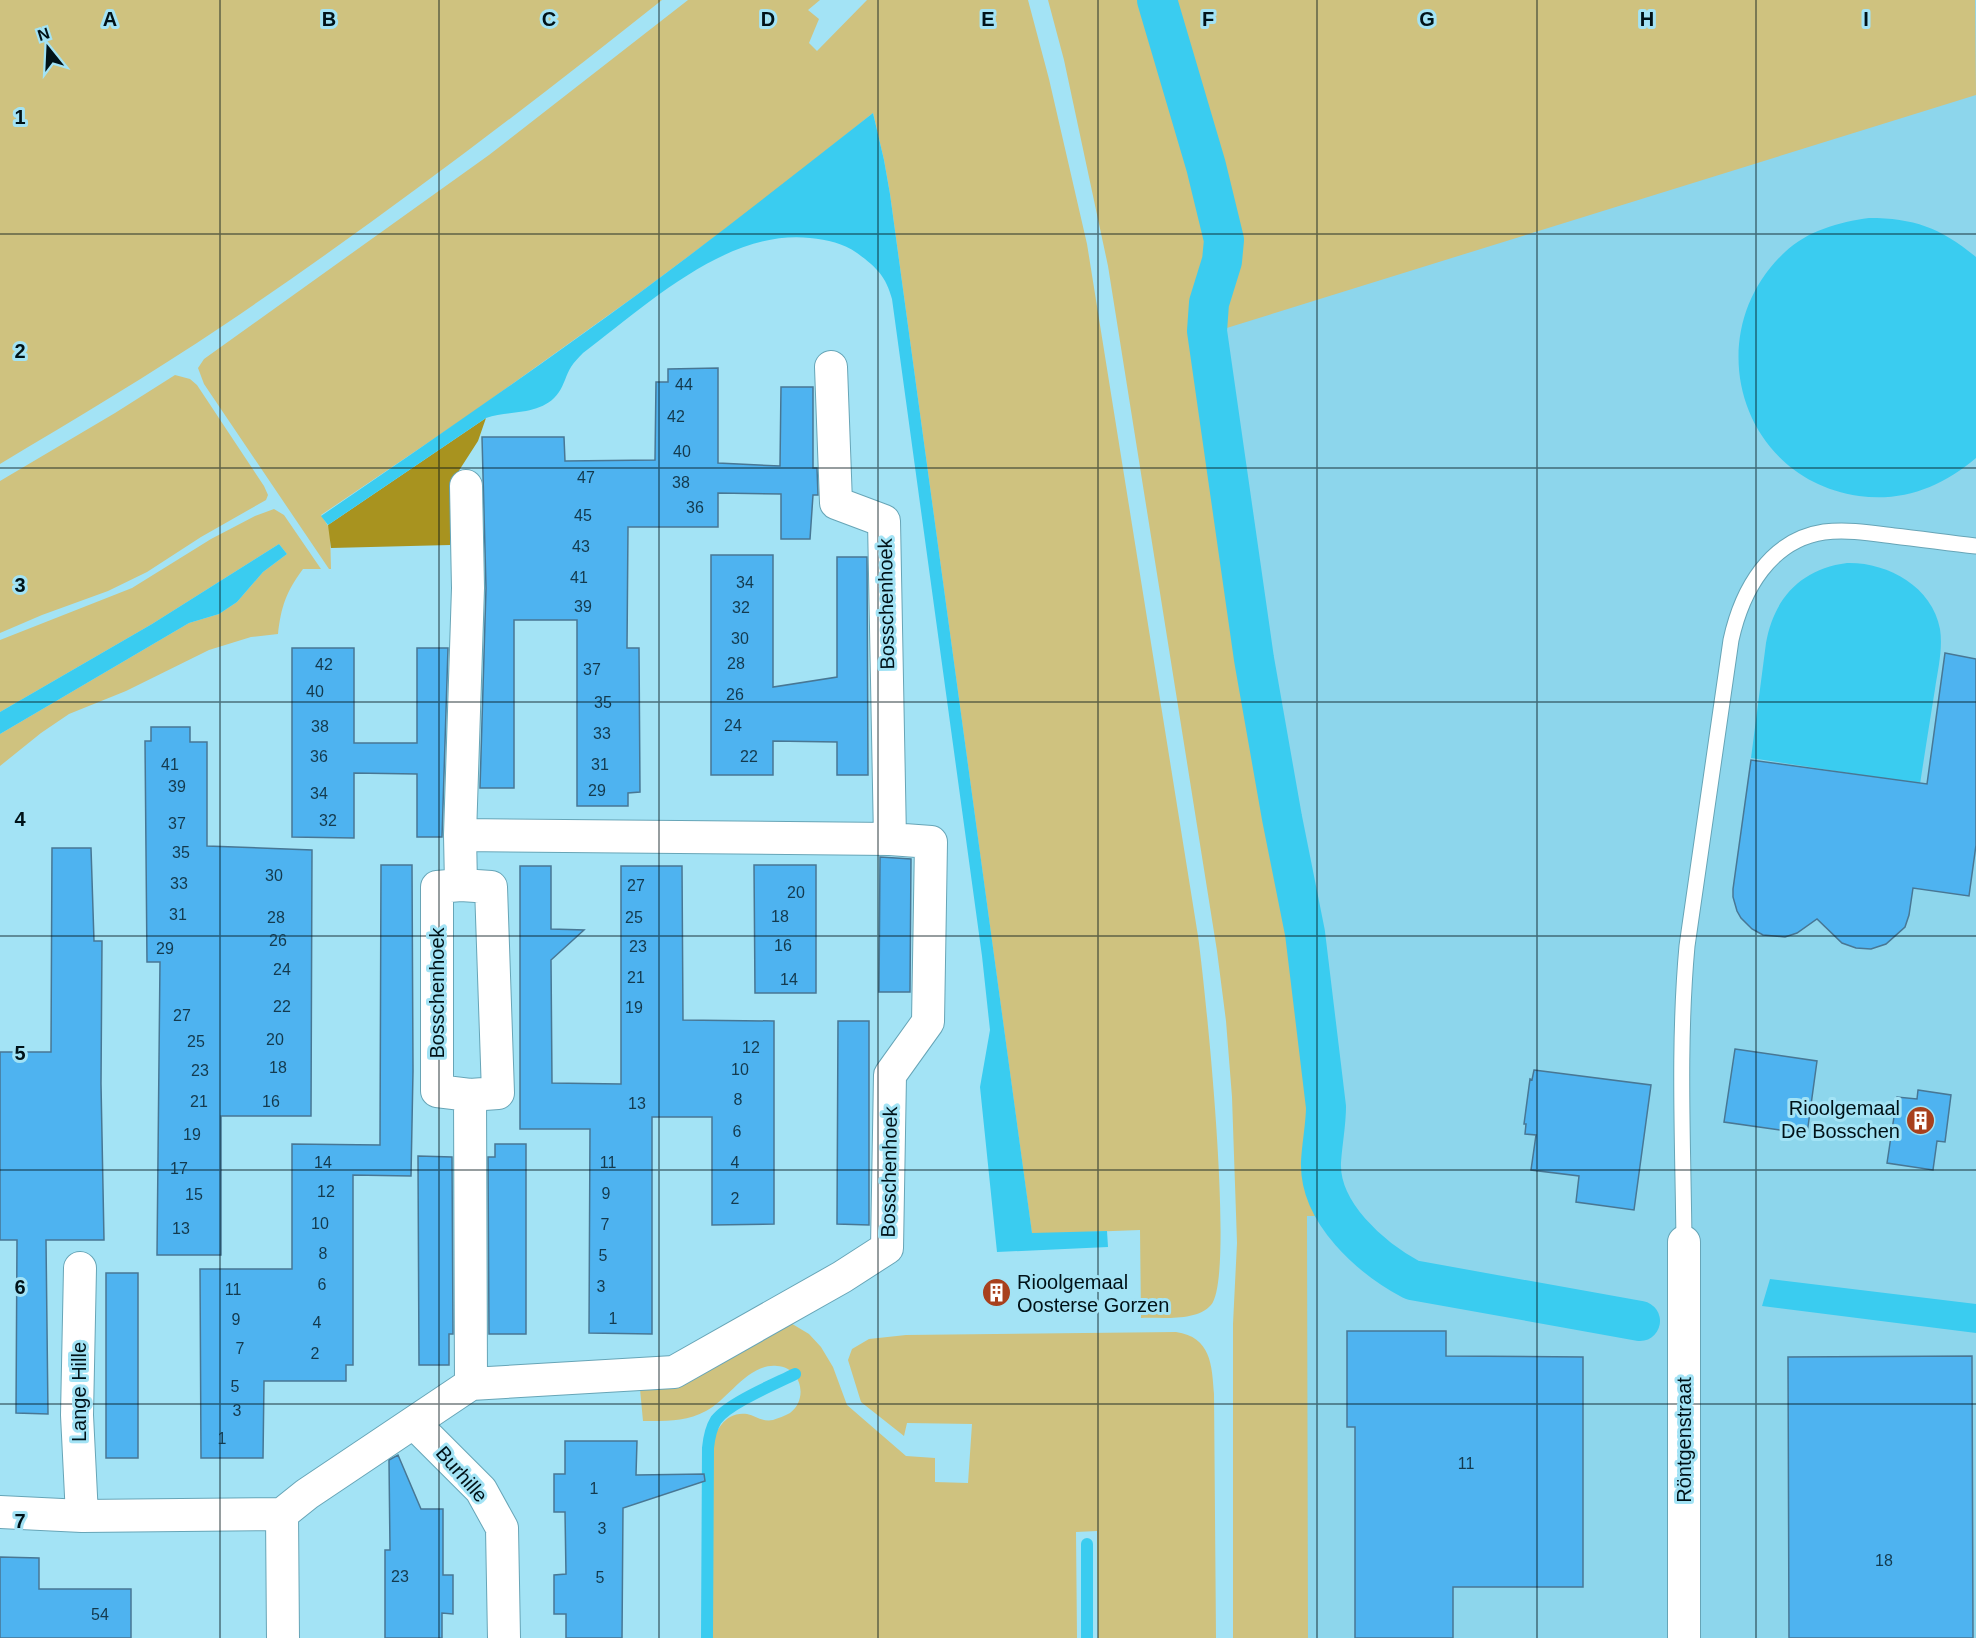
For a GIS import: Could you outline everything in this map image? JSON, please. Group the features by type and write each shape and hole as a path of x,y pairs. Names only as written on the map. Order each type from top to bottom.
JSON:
{"street":[{"name":"Bosschenhoek","path":"831,367 836,503 884,521 890,839"},
{"path":"461,885 460,835 468,588 466,486"},
{"name":"Bosschenhoek","path":"460,835 890,839 931,842 928,1022 890,1075 887,1248 842,1277 674,1372 471,1384"},
{"name":"Bosschenhoek","path":"461,885 491,887 498,1093 470,1095 437,1091 437,887 461,885"},
{"path":"0,1512 82,1516 282,1514 307,1494 471,1384 470,1095"},
{"name":"Röntgenstraat","path":"1684,1242 1684,1638"},
{"name":"Lange Hille","path":"80,1268 77,1415 82,1516"},
{"name":"Burhille","path":"414,1423 481,1490 502,1528 504,1638"},
{"path":"282,1514 283,1638"}],"lane":[{"path":"1684,1242 1682,1033 1687,946 1731,640 1742,602 1750,584 1764,565 1791,543 1808,536 1825,532 1867,532 1976,546"}],"shaded area":[{"path":"0,0 662,0 446,167 336,247 169,361 0,464"},
{"path":"688,0 820,0 808,10 819,19 809,43 817,51 867,0 1028,0 1049,79 1087,244 1198,936 1212,1068 1220,1190 1220,1243 1218,1283 1211,1305 1197,1314 1178,1318 1141,1318 1140,1230 1032,1234 890,194 873,113 764,200 638,294 466,417 321,515 330,529 331,569 204,384 198,368 204,359 489,155"},
{"path":"1048,0 1148,0 1214,236 1211,263 1197,306 1198,323 1246,678 1308,1078 1313,1126 1311,1163 1313,1182 1322,1216 1307,1216 1308,1638 1233,1638 1233,1324 1237,1243 1232,1097 1226,1021 1217,951 1108,266 1064,60"},
{"path":"1167,0 1976,0 1976,1638 1285,1638 1288,1204"},
{"path":"1169,0 1975,0 1976,95 1217,331 1236,266 1234,211"},
{"path":"873,113 890,194 1032,1233 1107,1231 1108,1247 997,1252 980,1087 990,1030 982,956 892,299 887,284 875,268 857,253 841,244 810,238 779,238 748,246 718,258 660,294 583,353 571,367 559,392 552,400 535,409 486,418 328,525 321,516 638,294"},
{"path":"1869,218 1900,220 1926,227 1951,239 1976,257 1976,458 1936,484 1891,497 1859,496 1818,484 1785,462 1760,433 1744,398 1739,360 1743,322 1758,285 1785,252 1813,233 1846,222"},
{"path":"175,375 190,379 197,385 264,486 268,495 266,500 201,537 147,572 108,591 0,633 0,481"},
{"path":"486,418 478,441 451,483 450,545 331,548 328,525"},
{"path":"274,509 284,515 321,569 303,569 297,577 285,600 278,634 251,637 209,650 126,691 69,714 0,766 0,734 189,623 219,614 237,602 263,572 287,554 279,544 152,624 0,712 0,640 132,588 211,539 255,516"},
{"path":"279,544 287,554 263,572 237,602 219,614 189,623 0,734 0,712 152,624"},
{"path":"1847,563 1877,567 1906,580 1928,600 1940,629 1941,652 1920,784 1751,758 1766,643 1776,612 1792,588 1803,579 1831,566"},
{"path":"1770,1279 1976,1304 1976,1333 1762,1306"},
{"path":"789,1322 809,1334 821,1347 833,1367 847,1405 906,1456 935,1458 935,1482 968,1483 972,1424 907,1423 904,1436 861,1402 848,1360 852,1349 869,1339 906,1335 1176,1332 1196,1340 1203,1346 1210,1363 1214,1394 1216,1638 1098,1638 1097,1531 1076,1532 1077,1638 712,1638 711,1448 713,1441 723,1423 733,1416 747,1414 762,1420 773,1420 790,1413 799,1400 800,1385 792,1372 785,1368 767,1367 748,1376 714,1406 698,1415 659,1421 643,1421 640,1389"}],"building":[{"path":"718,368 718,463 780,466 781,387 813,387 813,468 817,468 818,495 813,495 810,539 781,539 781,494 718,493 718,527 628,527 627,648 639,648 640,792 628,793 628,806 577,806 577,620 514,620 514,788 480,788 486,588 482,437 564,437 565,461 655,460 656,382 668,382 668,369"},
{"path":"711,555 773,555 773,687 837,677 837,557 867,557 868,775 837,775 837,742 773,741 773,775 711,775"},
{"path":"292,648 354,648 354,743 417,743 417,648 448,648 442,837 417,837 417,774 354,773 354,838 292,837"},
{"path":"1945,653 1976,659 1976,845 1969,896 1913,888 1905,927 1886,944 1871,949 1856,948 1842,943 1817,919 1797,933 1785,937 1763,935 1752,929 1741,918 1733,897 1751,760 1927,784"},
{"path":"151,727 190,727 190,742 207,742 207,846 312,850 311,1116 221,1116 221,1255 157,1255 160,962 147,962 145,741 151,741"},
{"path":"52,848 91,848 94,941 102,941 101,1084 104,1240 46,1240 48,1414 16,1413 17,1240 0,1240 0,1052 51,1052"},
{"path":"880,857 911,859 910,992 879,992"},
{"path":"381,865 412,865 411,1176 353,1175 353,1365 346,1365 346,1381 264,1381 263,1458 201,1458 200,1269 292,1269 292,1144 380,1145"},
{"path":"754,865 816,865 816,993 755,993"},
{"path":"520,866 551,866 551,929 584,930 551,960 552,1083 621,1084 621,866 682,866 683,1020 774,1021 774,1224 712,1225 712,1117 652,1117 652,1334 589,1333 590,1129 520,1129"},
{"path":"838,1021 869,1021 869,1225 837,1224"},
{"path":"1735,1049 1817,1061 1807,1134 1724,1122"},
{"path":"1534,1070 1651,1085 1634,1210 1576,1202 1579,1176 1531,1170 1536,1135 1525,1134 1526,1124 1524,1124 1530,1079 1532,1080"},
{"name":"Rioolgemaal De Bosschen","path":"1918,1090 1951,1095 1945,1142 1937,1141 1933,1170 1887,1163 1897,1097 1917,1099"},
{"path":"495,1144 526,1144 526,1334 489,1334 488,1157 495,1157"},
{"path":"418,1156 452,1157 453,1334 449,1334 449,1365 419,1365"},
{"path":"106,1273 138,1273 138,1458 106,1458"},
{"path":"1347,1331 1446,1331 1446,1356 1583,1357 1583,1587 1453,1587 1453,1638 1355,1638 1355,1427 1347,1427"},
{"path":"1972,1356 1973,1638 1789,1638 1788,1357"},
{"path":"565,1441 637,1441 636,1475 704,1474 705,1481 623,1508 622,1638 566,1638 566,1614 554,1614 554,1575 566,1574 565,1512 554,1512 554,1474 565,1474"},
{"path":"398,1455 421,1509 443,1509 443,1575 453,1575 453,1614 442,1613 442,1638 385,1638 385,1550 390,1550 389,1460"},
{"path":"0,1557 39,1558 39,1589 131,1589 131,1638 0,1638"}],"waterway":[{"path":"1157,0 1206,166 1224,240 1222,261 1209,303 1207,331 1254,659 1305,933 1326,1107 1321,1162 1323,1181 1329,1199 1350,1232 1380,1259 1412,1280 1640,1321"},
{"path":"707,1638 708,1448 712,1430 716,1420 731,1407 795,1374"},
{"path":"1087,1544 1087,1638"}],"place":[{"name":"Rioolgemaal De Bosschen","path":"1921,1120"},
{"name":"Rioolgemaal Oosterse Gorzen","path":"996,1293"}]}
